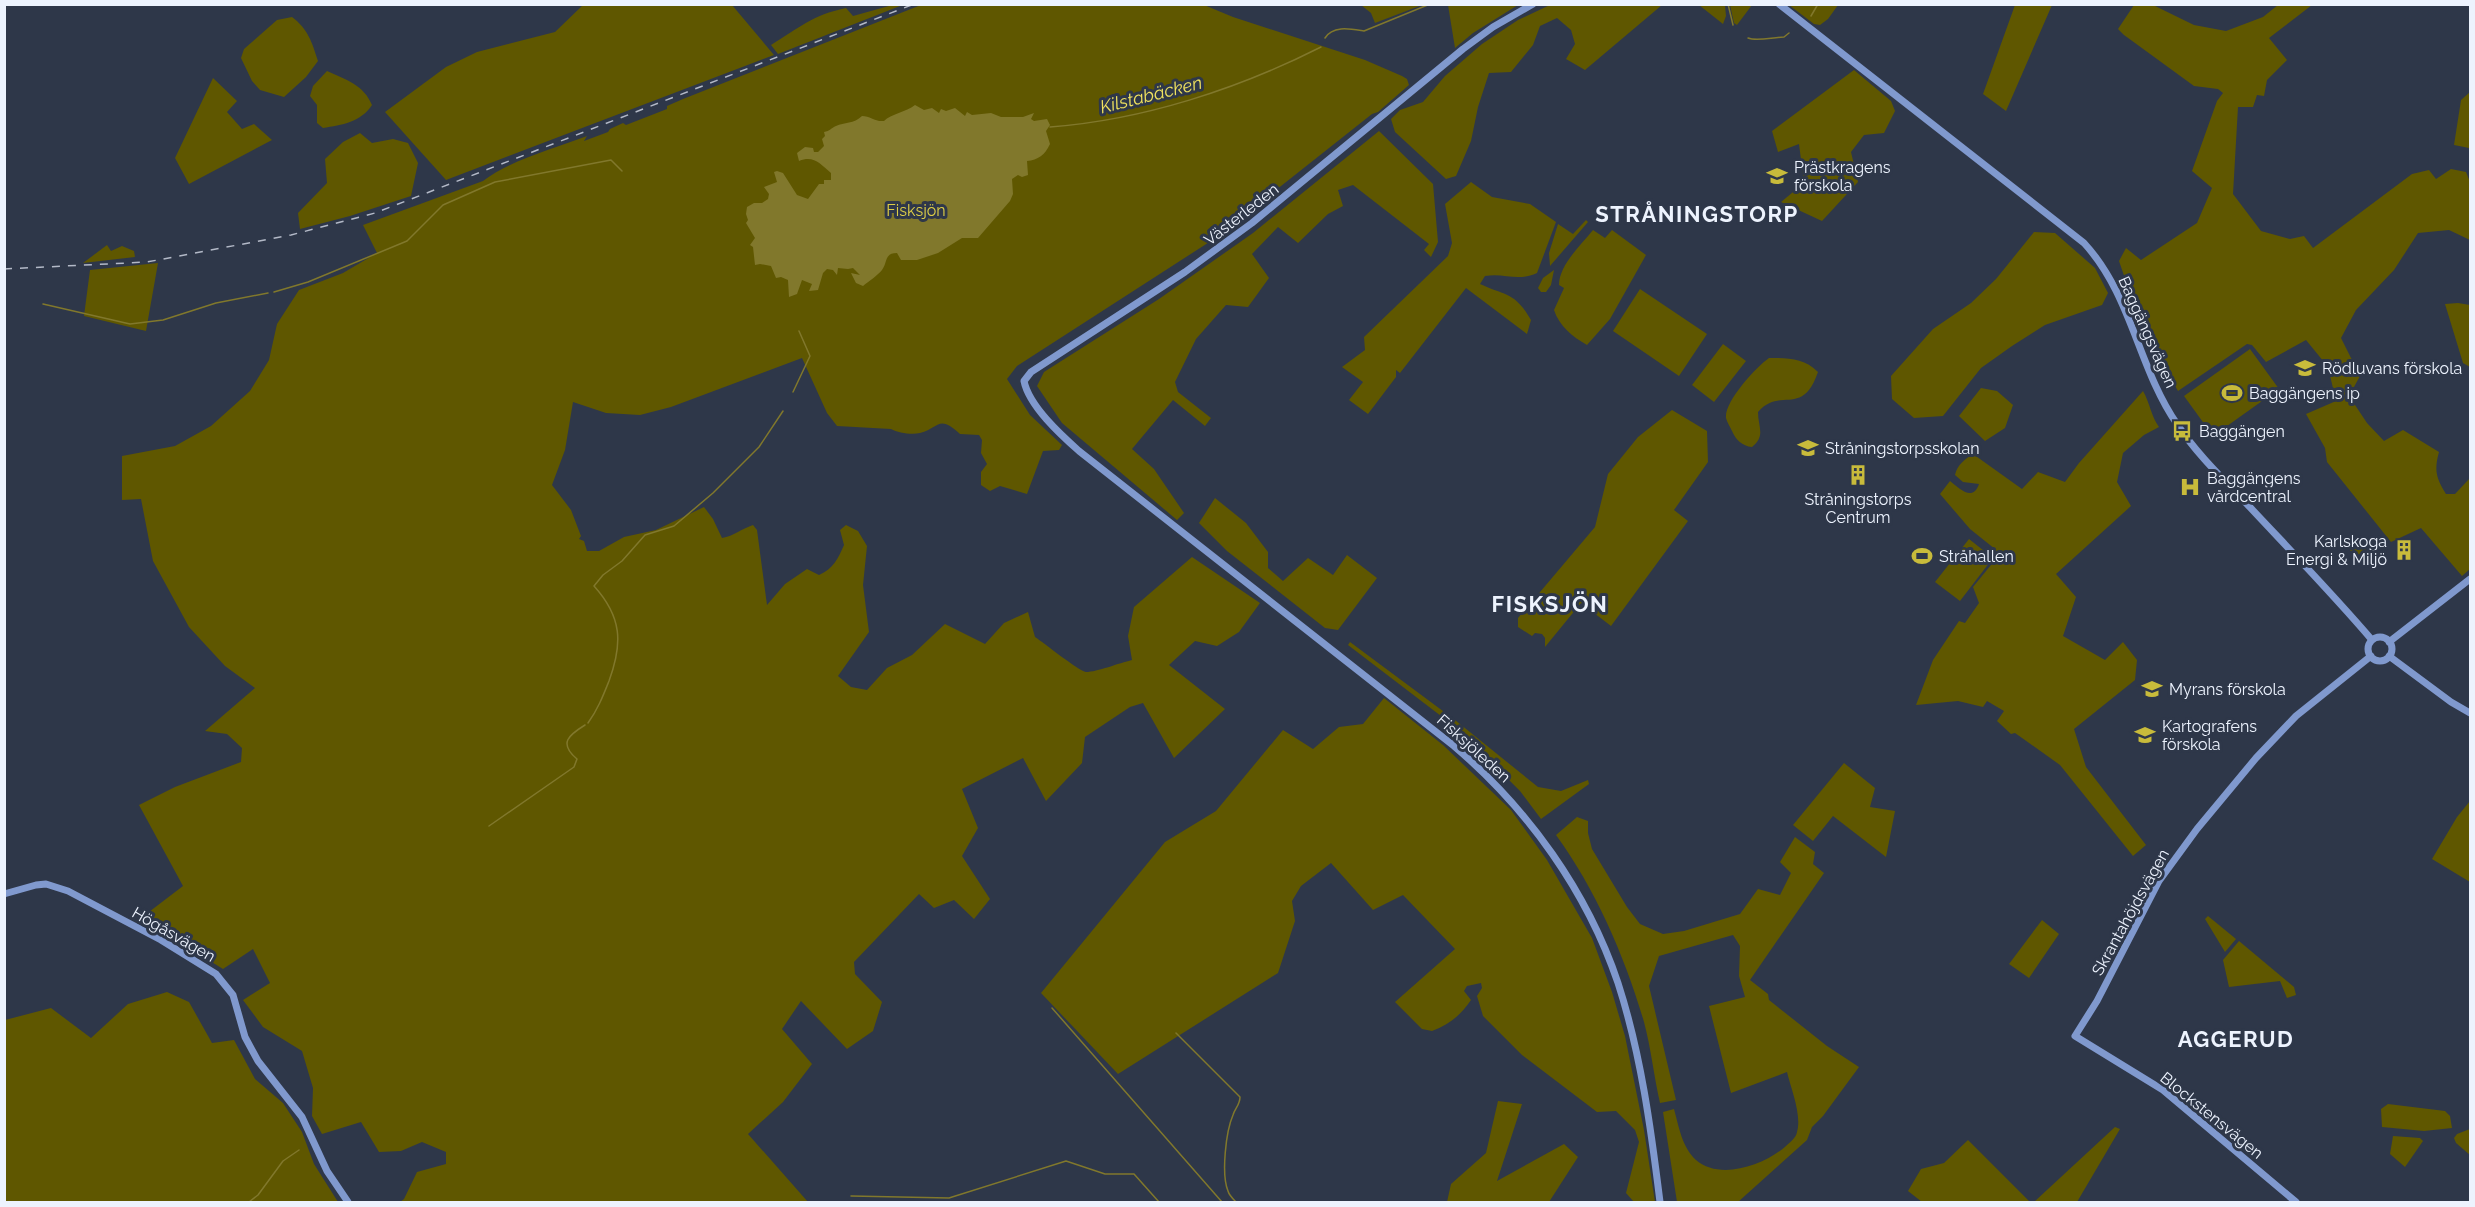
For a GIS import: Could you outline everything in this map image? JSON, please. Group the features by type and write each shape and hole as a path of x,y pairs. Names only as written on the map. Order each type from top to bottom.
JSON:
{"street":[{"name":"Västerleden","path":"1074,447 1051,425 1026,388 1024,381 1031,372 1208,257 1463,50 1493,27 1533,4"},
{"name":"Baggängsvägen","path":"1779,4 2084,243 2102,264 2117,290 2160,392 2177,425 2206,460 2372,640"},
{"name":"Fisksjöleden","path":"1074,447 1437,731 1477,766 1526,818 1556,860 1584,906 1604,946 1618,983 1641,1078 1660,1203"},
{"path":"2389,642 2470,579"},
{"path":"2381,637 2389,642 2392,651 2389,656 2379,661 2370,656 2368,647 2372,640 2381,637"},
{"name":"Skrantahöjdsvägen","path":"2075,1036 2097,1001 2159,881 2191,837 2256,758 2296,716 2370,656"},
{"path":"2389,656 2451,702 2470,713"},
{"name":"Högåsvägen","path":"4,894 46,884 68,891 161,940 216,974 233,995 246,1037 258,1061 302,1117 327,1171 348,1203"},
{"name":"Blockstensvägen","path":"2075,1036 2163,1090 2296,1203"}],"green space":[{"path":"896,4 900,6 778,54 771,45 824,14 846,8 853,16"},
{"path":"1448,4 1518,5 1473,33 1455,48"},
{"path":"1552,4 1662,5 1585,70 1566,59 1575,44 1571,30 1557,18 1540,26 1533,45 1511,72 1489,73 1478,107 1471,141 1456,176 1446,179 1395,132 1391,119 1400,110 1423,102 1445,76 1482,44 1518,20"},
{"path":"583,5 732,5 774,55 446,180 385,112 446,67 477,52 555,32"},
{"path":"921,5 1204,5 1233,17 1365,60 1402,76 1407,79 1409,85 1378,112 1372,114 1214,239 1017,366 1007,379 1030,415 1062,445 1059,450 1043,451 1027,494 1000,486 990,491 981,485 981,472 987,464 981,453 982,440 979,435 960,434 943,424 913,434 891,429 837,426 827,413 802,358 671,407 640,415 606,413 573,402 565,450 552,485 571,510 581,536 579,539 584,541 587,551 599,551 624,537 656,530 704,507 722,538 753,525 757,530 767,605 785,584 807,569 819,575 831,567 844,545 840,530 846,525 858,531 867,546 863,585 869,632 838,676 851,687 867,690 887,668 912,655 945,624 985,644 1004,623 1028,612 1035,637 1086,672 1132,660 1128,636 1134,607 1192,557 1260,603 1239,632 1217,646 1195,641 1169,665 1225,709 1174,758 1143,703 1130,707 1085,737 1082,763 1046,801 1023,758 962,789 978,828 962,856 990,899 974,919 954,900 934,908 919,894 854,962 855,974 882,1002 873,1031 847,1049 801,1001 782,1029 812,1064 783,1102 748,1134 808,1202 400,1202 404,1199 417,1172 446,1164 446,1152 422,1142 401,1151 379,1152 361,1122 322,1134 312,1116 313,1088 302,1051 263,1027 243,1000 270,983 253,949 223,969 141,918 183,886 139,805 175,787 241,762 242,748 227,734 205,731 255,688 225,666 189,627 153,561 141,499 122,500 122,456 175,446 211,426 250,391 269,360 277,324 299,290 343,273 377,253 363,225 483,181 534,155 587,136 584,141 608,132 623,123 626,125 667,109 667,106 683,99"},
{"path":"1361,5 1422,5 1375,23 1371,13"},
{"path":"1699,5 1725,5 1726,16 1723,24"},
{"path":"1730,5 1752,5 1737,25 1734,23"},
{"path":"1789,5 1838,5 1828,19 1820,25 1814,24"},
{"path":"2015,5 2052,5 2006,111 1983,94"},
{"path":"2134,5 2153,5 2194,25 2226,31 2263,17 2278,5 2312,5 2269,38 2287,60 2267,80 2264,96 2257,95 2253,107 2238,107 2233,194 2261,231 2290,239 2304,236 2313,248 2412,174 2429,170 2436,179 2451,169 2466,172 2470,182 2470,240 2449,230 2418,233 2394,270 2356,310 2341,338 2360,376 2349,396 2367,423 2384,441 2403,430 2439,452 2437,474 2446,494 2455,494 2470,478 2470,569 2462,576 2421,528 2391,542 2327,462 2325,448 2306,414 2336,401 2328,367 2306,340 2266,362 2252,345 2247,344 2178,391 2169,376 2145,328 2119,261 2126,248 2141,260 2197,223 2212,188 2192,171 2217,101 2223,93 2218,89 2194,86 2124,35 2118,29"},
{"path":"292,17 309,36 318,61 306,77 284,97 260,90 252,81 241,58 244,49 277,20"},
{"path":"1854,70 1891,101 1895,111 1884,133 1864,135 1851,152 1858,182 1822,221 1781,202 1804,183 1799,144 1778,152 1772,131"},
{"path":"327,71 347,80 364,92 372,105 368,111 344,124 323,128 317,123 317,105 310,96 313,86"},
{"path":"213,78 237,101 227,112 242,129 254,124 272,140 189,184 175,158"},
{"path":"2470,92 2469,148 2454,145 2461,100"},
{"path":"1379,131 1433,184 1438,242 1431,257 1424,250 1429,244 1353,185 1338,190 1343,206 1328,214 1298,243 1278,227 1252,254 1269,278 1248,307 1226,305 1196,339 1175,382 1178,392 1211,418 1205,426 1173,400 1132,449 1154,469 1184,513 1177,520 1062,423 1037,386 1044,372 1159,299 1253,233"},
{"path":"360,133 372,143 393,139 408,143 418,163 411,196 300,229 298,213 327,183 325,159 343,142"},
{"path":"1471,182 1492,197 1530,204 1556,222 1537,273 1523,277 1485,276 1480,284 1515,299 1520,304 1531,320 1527,334 1466,288 1400,373 1396,370 1396,377 1368,414 1349,400 1363,382 1342,367 1365,350 1364,337 1448,256 1452,243 1445,204"},
{"path":"1586,220 1588,222 1550,266 1549,253 1558,224 1573,234"},
{"path":"1593,230 1605,238 1612,230 1646,255 1610,319 1587,345 1567,330 1559,321 1554,310 1564,288 1559,285 1563,270 1571,256"},
{"path":"2034,232 2055,233 2095,268 2108,293 2102,305 2045,325 2012,346 1981,368 1943,416 1914,418 1892,399 1891,376 1933,329 1971,303 1996,279"},
{"path":"107,245 111,251 122,246 134,251 135,257 83,263"},
{"path":"158,263 146,331 84,316 90,270"},
{"path":"1554,270 1551,285 1546,292 1541,292 1538,288 1543,278"},
{"path":"1640,289 1707,334 1679,376 1613,331"},
{"path":"2445,304 2470,305 2470,367 2463,363"},
{"path":"1723,344 1746,361 1714,402 1692,385"},
{"name":"Baggängens ip","path":"2250,349 2279,389 2213,436 2184,396"},
{"path":"1769,358 1801,361 1818,372 1812,386 1805,394 1798,398 1775,401 1758,412 1760,435 1752,447 1740,442 1734,434 1726,418 1727,411 1742,385"},
{"path":"1981,388 1997,391 2013,405 2005,428 1985,441 1959,416"},
{"path":"2143,391 2159,427 2144,435 2123,453 2117,482 2131,506 2056,574 2076,597 2063,636 2105,660 2123,642 2137,660 2135,680 2074,729 2086,767 2146,845 2133,856 2060,765 2015,733 2011,734 1997,721 2004,711 1987,701 1983,707 1958,701 1916,705 1933,660 1959,621 1965,623 1979,603 1973,587 1995,560 1995,549 1970,529 1940,494 1950,481 1966,492 1970,493 1976,489 1979,484 1963,482 1955,475 1959,465 1973,454 2022,489 2038,472 2065,482"},
{"path":"1672,410 1707,431 1708,462 1674,510 1688,521 1611,626 1581,603 1545,647 1545,638 1542,634 1535,633 1532,636 1518,627 1518,618 1595,527 1608,474 1638,437"},
{"path":"1215,498 1246,523 1268,552 1268,568 1283,581 1308,558 1333,575 1347,555 1377,578 1338,630 1325,628 1227,551 1199,523"},
{"path":"1969,539 1993,558 1960,601 1935,582"},
{"path":"2363,540 2369,547 2356,557 2350,550"},
{"path":"1350,642 1455,720 1538,787 1561,791 1588,780 1589,784 1541,819 1520,791 1458,729 1348,645"},
{"path":"1384,698 1443,745 1511,810 1547,860 1592,938 1625,1036 1644,1130 1655,1202 1634,1202 1626,1193 1639,1142 1635,1130 1616,1111 1597,1112 1522,1055 1483,1016 1477,996 1482,988 1481,983 1467,986 1464,991 1471,1000 1449,1023 1432,1031 1422,1029 1395,1002 1455,949 1403,895 1373,910 1331,863 1301,886 1292,901 1295,921 1278,973 1118,1074 1041,993 1165,842 1216,811 1283,730 1313,749 1339,727 1363,724"},
{"path":"1844,763 1875,788 1870,807 1895,811 1886,857 1833,816 1813,841 1793,825"},
{"path":"2470,801 2470,882 2432,859 2457,817"},
{"path":"1577,817 1588,821 1592,849 1627,907 1640,924 1663,934 1684,931 1740,914 1758,889 1780,895 1791,873 1780,862 1795,837 1815,852 1813,864 1824,873 1750,980 1768,994 1769,1000 1827,1046 1859,1067 1823,1116 1812,1127 1807,1140 1738,1202 1677,1202 1663,1112 1674,1109 1682,1136 1691,1155 1706,1166 1717,1169 1729,1170 1755,1164 1777,1153 1793,1140 1796,1134 1797,1110 1787,1072 1731,1093 1709,1006 1745,997 1739,976 1740,946 1733,935 1659,956 1649,986 1676,1100 1660,1103 1646,1032 1628,973 1608,925 1584,878 1556,835"},
{"path":"2208,916 2236,939 2225,952 2205,919"},
{"path":"2042,920 2059,934 2029,978 2009,964"},
{"path":"2239,941 2294,987 2296,995 2287,998 2280,981 2229,987 2223,960"},
{"path":"167,992 189,1002 212,1043 234,1040 255,1079 283,1103 302,1132 314,1164 338,1202 5,1202 5,1020 51,1008 91,1038 128,1004"},
{"path":"1498,1101 1522,1104 1497,1181 1564,1144 1578,1157 1549,1202 1447,1202 1451,1184 1486,1153"},
{"path":"2388,1104 2445,1111 2450,1116 2452,1128 2424,1131 2382,1127 2381,1109"},
{"path":"2115,1127 2120,1129 2077,1202 2034,1202"},
{"path":"2470,1129 2470,1155 2456,1143 2454,1138 2457,1134"},
{"path":"2393,1136 2420,1138 2423,1141 2405,1167 2390,1154"},
{"path":"1968,1140 2030,1202 1922,1202 1908,1191 1921,1169 1944,1163"}],"shaded area":[{"name":"Fisksjön","path":"915,105 924,110 932,108 939,113 941,109 946,111 955,108 965,116 967,112 972,115 991,113 1001,117 1023,117 1034,113 1031,119 1034,121 1047,119 1050,125 1046,131 1050,144 1041,156 1027,161 1028,175 1022,177 1018,175 1012,179 1013,194 1010,201 978,238 962,238 938,253 917,260 901,260 897,253 893,253 887,258 882,270 863,286 856,283 851,273 860,275 853,268 838,268 837,275 833,270 827,269 823,273 818,290 809,291 812,284 802,280 797,294 789,297 788,280 781,277 776,278 771,266 755,265 753,247 750,245 755,238 746,223 748,220 747,207 768,199 769,194 764,187 777,182 774,172 777,171 783,173 797,195 808,199 819,184 824,184 824,180 831,180 831,173 813,160 799,161 797,153 805,147 813,148 814,152 818,152 824,146 822,139 825,136 824,132 836,126 862,116 884,121"}],"waterway":[{"name":"Kilstabäcken","path":"1325,38 1337,30 1364,31 1430,4"},
{"name":"Kilstabäcken","path":"1728,4 1733,25"},
{"name":"Kilstabäcken","path":"1811,16 1818,4"},
{"name":"Kilstabäcken","path":"1748,38 1784,37 1789,33"},
{"name":"Kilstabäcken","path":"1050,127 1120,117 1189,100 1257,76 1321,47"},
{"path":"274,292 308,282 407,241 443,205 495,182 611,160 622,171"},
{"path":"43,304 130,324 163,320 216,303 268,293"},
{"path":"793,392 810,356 799,331"},
{"path":"588,723 609,681 618,642 615,620 603,597 594,586 603,575 622,561 645,535 674,526 713,493 759,447 783,411"},
{"path":"489,826 574,767 577,759 568,748 568,740 574,732 585,725"},
{"path":"1052,1008 1222,1202"},
{"path":"1176,1033 1240,1097 1230,1122 1225,1153 1226,1184 1230,1195 1236,1202"},
{"path":"249,1202 258,1195 283,1161 299,1150"},
{"path":"851,1196 949,1198 1066,1161 1105,1174 1134,1174 1159,1202"}],"railway":[{"path":"4,269 147,262 291,235 375,213 914,4"}],"place":[{"name":"Prästkragens förskola","path":"1777,176"},
{"name":"Rödluvans förskola","path":"2305,368"},
{"name":"Baggängens ip","path":"2232,393"},
{"name":"Baggängen","path":"2182,431"},
{"name":"Stråningstorpsskolan","path":"1808,448"},
{"name":"Stråningstorps Centrum","path":"1858,475"},
{"name":"Baggängens vårdcentral","path":"2190,487"},
{"name":"Karlskoga Energi & Miljö","path":"2404,550"},
{"name":"Stråhallen","path":"1922,556"},
{"name":"Myrans förskola","path":"2152,689"},
{"name":"Kartografens förskola","path":"2145,735"}],"district":[{"name":"STRÅNINGSTORP","path":"1697,214"},
{"name":"FISKSJÖN","path":"1550,604"},
{"name":"AGGERUD","path":"2236,1039"}]}
